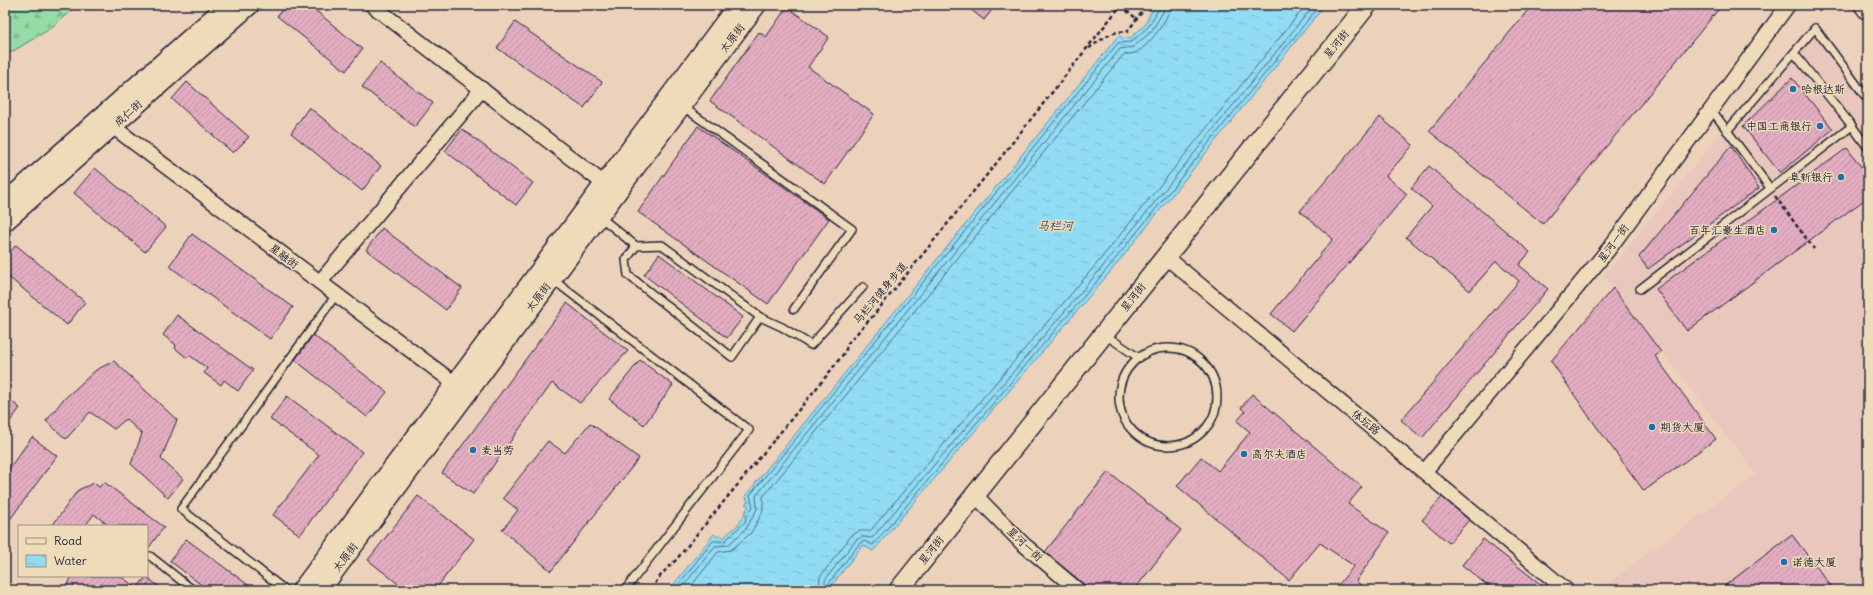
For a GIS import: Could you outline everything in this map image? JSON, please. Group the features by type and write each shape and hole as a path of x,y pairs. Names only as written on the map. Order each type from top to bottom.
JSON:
{"main road":[{"name":"成仁街","path":"5,221 228,5"},
{"name":"成仁街","path":"5,203 107,122 249,5"},
{"name":"太原街","path":"302,590 461,389 611,188 675,101 738,5"},
{"name":"太原街","path":"675,101 756,5"},
{"name":"星河街","path":"899,590 1165,256 1368,5"},
{"path":"1864,5 1868,10"},
{"name":"太原街","path":"320,590 461,389"}],"street":[{"path":"372,5 611,188"},
{"name":"星河一街","path":"1425,471 1608,250 1788,5"},
{"path":"320,282 482,89"},
{"name":"星融街","path":"107,122 461,389"},
{"name":"体坛路","path":"1165,256 1566,590"},
{"name":"星河一街","path":"975,494 1022,543 1078,590"}],"lane":[{"path":"1727,131 1815,28 1868,100"},
{"path":"1794,53 1868,148"},
{"path":"675,101 852,229 794,309"},
{"path":"1711,108 1770,188"},
{"path":"1640,289 1852,126"},
{"path":"593,211 636,246 662,245 760,317 782,327 811,345 863,287"},
{"path":"636,246 626,260 628,275 732,357 760,317"},
{"path":"546,275 749,430 625,590"},
{"path":"285,590 181,509 336,295"},
{"path":"1104,334 1139,358"},
{"path":"1169,348 1180,350 1199,360 1210,372 1216,388 1216,404 1212,419 1202,432 1189,442 1174,446 1163,446 1142,440 1130,429 1122,415 1118,400 1123,379 1128,369 1139,358 1153,350 1169,348"},
{"path":"150,556 193,590"}],"path":[{"path":"1085,51 1109,35 1122,31 1127,32 1147,5"},
{"path":"1121,6 1137,19"},
{"name":"马栏河健身步道","path":"652,590 659,577 676,560 824,379 845,352 848,343 893,291 1121,6"},
{"path":"1770,188 1814,249"}],"shaded area":[{"path":"1815,19 1868,88 1868,590 1598,590 1756,474 1604,276"}],"green space":[{"path":"5,5 78,5 48,30 5,56"}],"water":[{"name":"马栏河","path":"1153,5 1325,5 1111,271 873,551 863,545 832,585 839,590 669,590 714,534 717,537 720,535 724,538 738,525 749,506 745,504 748,501 745,496 1119,35 1123,39 1126,37 1129,39 1145,25 1155,7"}],"building":[{"path":"286,5 309,5 362,49 346,71 277,16"},
{"path":"965,5 996,5 984,20"},
{"path":"1532,5 1722,5 1543,224 1429,131"},
{"path":"787,7 829,37 808,67 874,114 825,184 710,101 759,32 766,37"},
{"path":"515,22 602,82 584,108 497,48"},
{"path":"380,63 433,103 415,127 362,87"},
{"path":"1792,78 1833,129 1780,173 1743,126"},
{"path":"187,82 249,137 233,153 172,99"},
{"path":"309,107 381,166 362,191 291,133"},
{"path":"1380,117 1413,145 1386,176 1407,194 1292,331 1271,314 1333,239 1300,211"},
{"path":"698,126 829,219 768,304 638,212"},
{"path":"462,129 533,183 516,205 445,151"},
{"path":"1731,146 1759,188 1648,269 1639,257"},
{"path":"1847,148 1868,176 1868,197 1687,331 1656,289"},
{"path":"1429,166 1530,252 1519,265 1548,289 1422,438 1401,420 1519,281 1496,261 1470,291 1406,237 1432,206 1411,188"},
{"path":"95,168 166,227 145,252 74,193"},
{"path":"382,228 462,288 446,310 366,250"},
{"path":"192,234 293,307 270,339 169,266"},
{"path":"16,245 85,302 67,325 5,274 5,258"},
{"path":"659,254 743,317 727,338 644,275"},
{"path":"1613,288 1661,352 1655,356 1716,439 1644,491 1588,415 1551,361"},
{"path":"567,303 628,351 580,403 552,383 473,494 442,473"},
{"path":"177,315 253,370 238,391 224,380 221,385 204,373 207,368 189,355 187,358 175,348 176,345 163,335"},
{"path":"313,335 387,392 367,417 295,360"},
{"path":"640,360 673,385 644,425 609,399"},
{"path":"114,361 177,420 161,459 183,479 168,498 131,464 142,434 126,419 114,429 90,412 66,439 46,421 62,401 96,370"},
{"path":"1252,394 1362,487 1348,504 1389,533 1356,581 1367,590 1334,590 1354,566 1320,543 1289,580 1177,486 1201,457 1218,471 1250,432 1237,421 1245,412 1241,408"},
{"path":"5,396 20,408 5,428"},
{"path":"287,396 362,452 300,535 273,515 319,455 270,419"},
{"path":"590,423 639,458 551,571 502,530 518,510 503,498 548,441 565,453"},
{"path":"32,437 57,456 5,526 5,474"},
{"path":"1108,472 1181,530 1134,590 1091,590 1045,552"},
{"path":"104,482 164,527 148,549 148,525 108,525 94,514 86,525 53,525 78,490 94,483 99,487"},
{"path":"418,496 474,539 435,590 406,590 368,560"},
{"path":"1442,497 1469,520 1449,543 1422,520"},
{"name":"诺德大厦","path":"1792,535 1834,590 1719,590"},
{"path":"186,539 255,590 208,590 170,561"},
{"path":"1483,539 1548,590 1493,590 1462,565"},
{"path":"72,577 121,577 137,588 146,577 164,590 63,590"}],"place":[{"name":"哈根达斯","path":"1793,89"},
{"name":"中国工商银行","path":"1820,126"},
{"name":"阜新银行","path":"1841,177"},
{"name":"百年汇豪生酒店","path":"1774,230"},
{"name":"期货大厦","path":"1652,427"},
{"name":"麦当劳","path":"473,450"},
{"name":"高尔夫酒店","path":"1244,454"},
{"name":"诺德大厦","path":"1784,562"}]}
